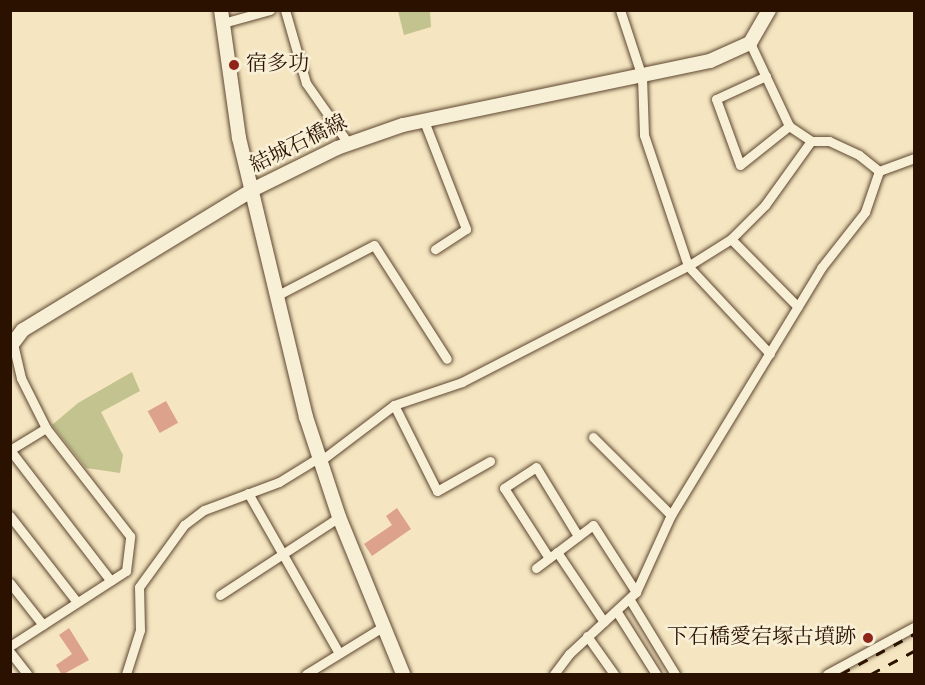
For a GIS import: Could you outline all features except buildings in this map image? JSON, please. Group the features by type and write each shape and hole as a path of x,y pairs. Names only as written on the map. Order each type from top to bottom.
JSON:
{"main road":[{"path":"750,43 769,10"},
{"path":"13,339 23,330 252,190 239,138 222,17"},
{"name":"結城石橋線","path":"403,675 339,517 319,460 276,296 252,190 348,143 424,121 710,61 750,43"}],"street":[{"path":"222,17 270,10"},
{"path":"285,10 306,83 348,143"},
{"path":"620,10 642,77 644,135 688,266 770,354"},
{"path":"750,43 789,126 811,141 830,141 859,155 879,171"},
{"path":"766,76 716,99 740,165 789,126"},
{"path":"424,121 466,229 435,249"},
{"path":"139,587 189,519 279,482 319,460 394,405 462,382 688,266 731,239 765,205 811,141"},
{"path":"879,171 915,158"},
{"path":"554,675 587,636 633,596 671,515 839,241 865,212 879,171"},
{"path":"731,239 798,307"},
{"path":"276,296 374,245 447,359"},
{"path":"13,339 21,378 46,428 130,536 126,570 139,587 140,630 126,675"},
{"path":"394,405 437,490 490,462"},
{"path":"46,428 10,450 111,581"},
{"path":"592,436 671,515"},
{"path":"578,536 536,467 504,488 604,622"},
{"path":"248,493 339,653"},
{"path":"10,516 77,602"},
{"path":"220,595 282,552 339,517"},
{"path":"536,568 593,525 675,675"},
{"path":"10,646 126,570"},
{"path":"10,583 43,625"},
{"path":"617,612 656,675"},
{"path":"306,675 384,626"},
{"path":"827,675 915,627"},
{"path":"587,636 614,675"},
{"path":"10,652 27,675"}],"green space":[{"path":"398,11 430,11 431,27 404,35"},
{"path":"132,372 140,391 101,412 123,455 120,473 86,468 52,425 78,403"}],"railway":[{"path":"841,674 914,634"},
{"path":"871,674 914,651"}],"place":[{"name":"宿多功","path":"234,65"},
{"name":"下石橋愛宕塚古墳跡","path":"868,638"}]}
